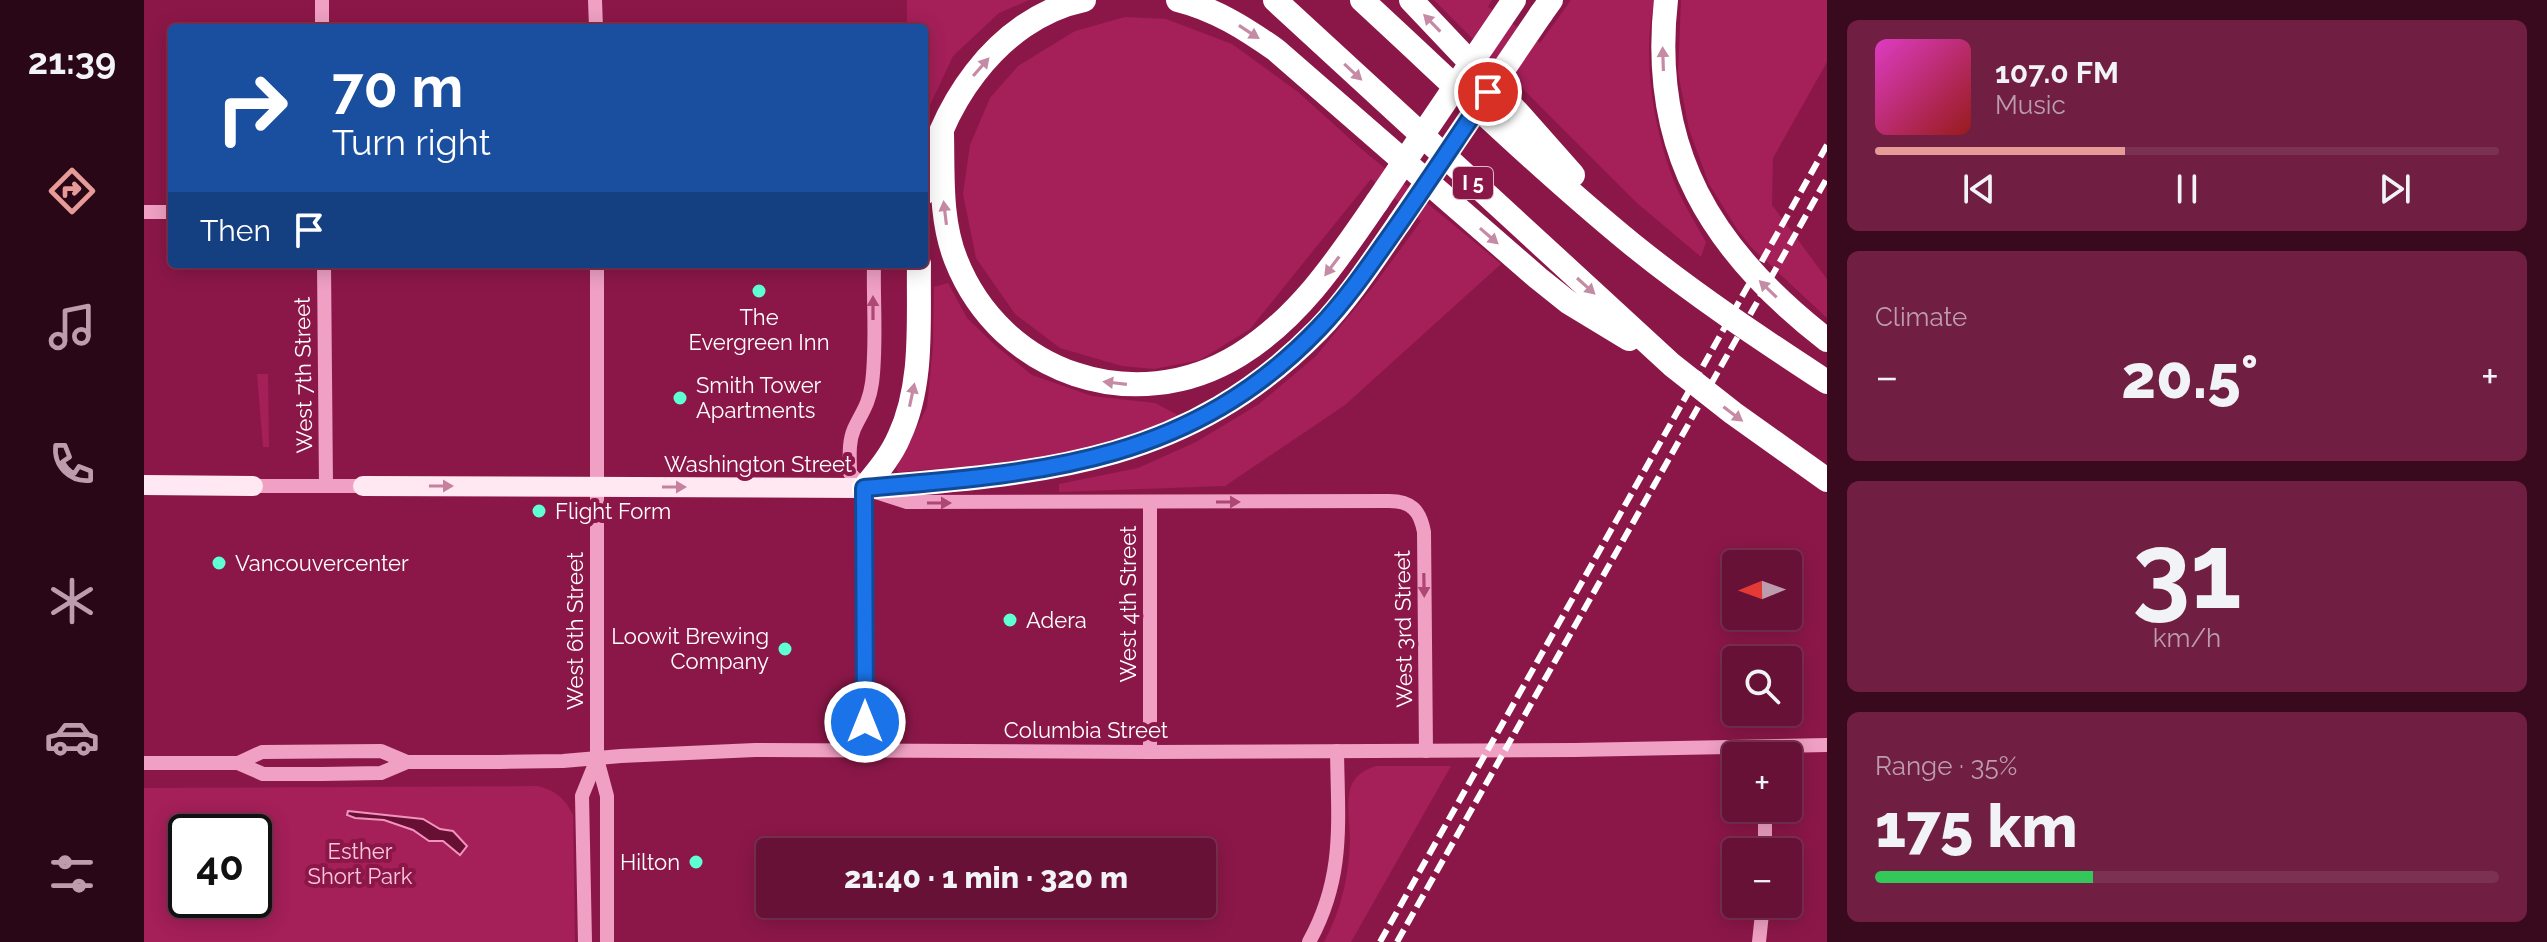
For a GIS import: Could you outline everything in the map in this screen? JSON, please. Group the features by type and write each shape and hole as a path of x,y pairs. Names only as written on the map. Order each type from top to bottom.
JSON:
{"highway":[{"path":"928,169 953,105 972,76 1007,40 1034,20 1084,0"},
{"path":"1178,0 1234,22 1276,50 1538,278 1602,324 1672,365"},
{"name":"I 5","path":"1275,0 1672,365 1764,437 1827,480"},
{"path":"1362,0 1565,187 1635,246 1697,294 1827,382"},
{"path":"1411,0 1519,114 1635,246"},
{"path":"942,134 944,209 950,245 967,284 983,309 1010,338 1037,357 1083,377 1121,385 1156,385 1193,377 1226,363 1256,344 1310,293 1377,202 1514,0"},
{"path":"1666,0 1663,48 1667,100 1677,146 1694,189 1715,226 1743,263 1777,298 1827,340"},
{"path":"864,488 999,474 1080,462 1120,452 1194,422 1262,379 1293,354 1345,298 1546,7"},
{"path":"864,488 899,439 911,403 917,349 919,268"}],"main road":[{"name":"Washington Street","path":"144,485 253,486"},
{"name":"Washington Street","path":"363,486 864,488"}],"street":[{"path":"322,0 322,24"},
{"path":"595,0 596,24"},
{"path":"144,212 168,212"},
{"name":"West 7th Street","path":"324,268 326,486"},
{"name":"West 6th Street","path":"597,268 597,759 607,796 607,942"},
{"path":"865,749 864,488 850,473 849,444 854,429 863,417 872,381 874,268"},
{"name":"Washington Street","path":"253,486 363,486"},
{"name":"Washington Street","path":"864,488 907,502 1389,501 1408,503 1416,509"},
{"name":"West 4th Street","path":"1150,503 1150,752"},
{"name":"West 3rd Street","path":"1416,509 1424,532 1426,751"},
{"name":"Columbia Street","path":"1802,748 1827,745"},
{"name":"Columbia Street","path":"144,763 238,763 263,774 322,774 381,773 407,762 563,761 707,752 865,749 1001,753 1722,752"},
{"name":"Columbia Street","path":"238,763 262,752 351,751 381,751 407,762"},
{"path":"1309,942 1328,901 1335,876 1337,751"},
{"name":"West 6th Street","path":"585,942 582,796 597,759"},
{"path":"1759,942 1762,918"}],"green space":[{"path":"907,0 1029,0 999,13 953,56 928,109 928,24 907,24"},
{"path":"1434,0 1492,0 1488,7 1540,43 1571,0 1655,0 1649,47 1652,98 1670,172 1706,242 1701,257 1637,203"},
{"path":"1681,0 1827,0 1827,62 1773,158 1772,205 1827,279 1827,318 1751,247 1709,184 1689,129 1678,73"},
{"path":"1125,17 1166,19 1232,44 1298,92 1359,147 1501,264 1345,405 1225,486 1059,492 1059,484 1138,468 1196,442 1259,404 1316,356 1372,288 1421,221 1371,179 1250,329 1200,360 1154,369 1122,366 1060,348 1015,314 976,258 963,194 970,145 990,98 1018,66 1075,31"},
{"path":"948,283 967,318 1032,375 1092,396 1155,403 1178,415 1159,425 1080,452 984,465 898,472 896,469 927,407 933,346 934,287"},
{"path":"257,374 268,374 269,447 263,447"},
{"path":"1376,766 1451,766 1351,942 1324,942 1346,880 1350,790 1359,775"},
{"name":"Esther Short Park","path":"537,786 559,796 573,815 575,942 144,942 144,788"}],"shaded area":[{"path":"348,811 423,819 440,829 453,831 467,846 460,855 443,841 429,841 413,830 384,820 355,818 347,815"}],"railway":[{"path":"1380,942 1827,145"},
{"path":"1397,942 1827,178"}],"place":[{"name":"The Evergreen Inn","path":"759,291"},
{"name":"Smith Tower Apartments","path":"680,398"},
{"name":"Flight Form","path":"539,511"},
{"name":"Vancouvercenter","path":"219,563"},
{"name":"Adera","path":"1010,620"},
{"name":"Loowit Brewing Company","path":"785,649"},
{"name":"Hilton","path":"696,862"}],"route":[{"path":"865,722 864,488 1080,462 1159,438 1228,403 1293,354 1345,298 1488,92"}]}
